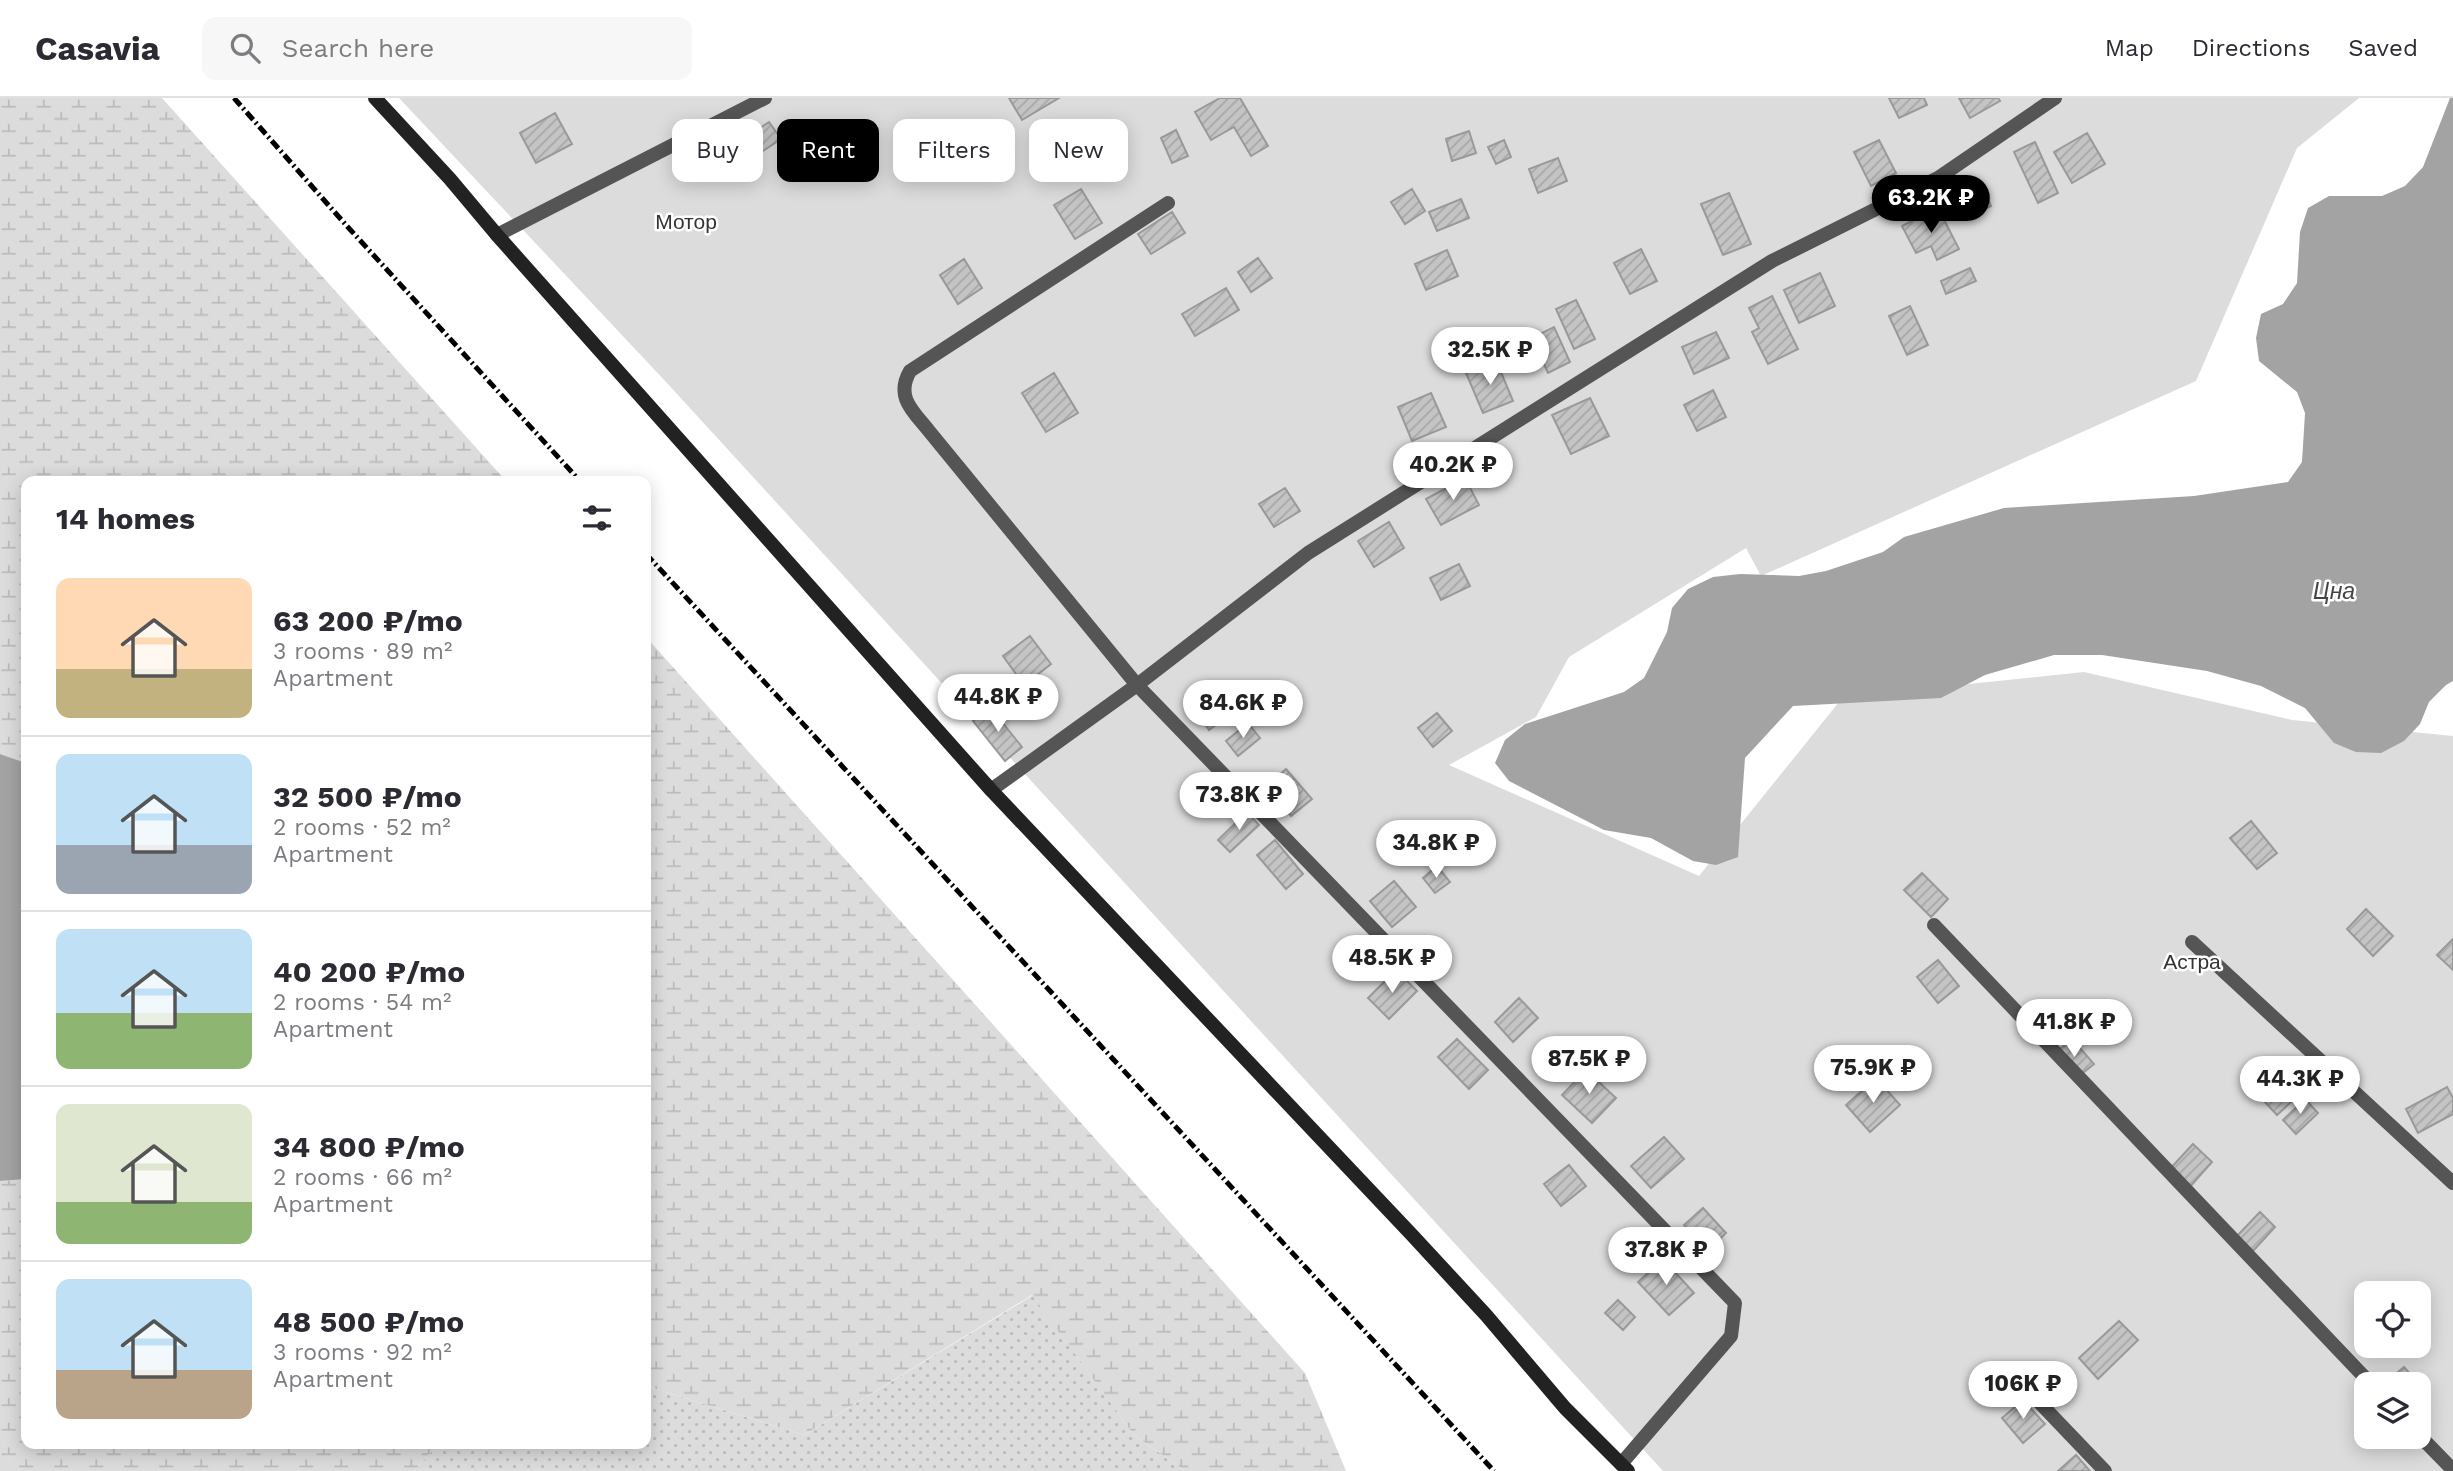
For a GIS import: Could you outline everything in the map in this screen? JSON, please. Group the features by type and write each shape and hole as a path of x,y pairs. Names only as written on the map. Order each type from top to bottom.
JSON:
{"street":[{"path":"375,98 450,179 991,790 1402,1225 1486,1315 1565,1408 1625,1468"}],"lane":[{"path":"497,235 765,98"},
{"path":"991,790 1137,685 1320,546 1772,261 1938,178 2055,98"},
{"path":"1168,203 910,372 903,388 908,405 1137,685 1735,1303 1731,1336 1625,1468"},
{"path":"1934,925 2360,1372"},
{"path":"2192,942 2453,1183"},
{"path":"2038,1401 2105,1471"},
{"path":"2431,1447 2453,1470"}],"green space":[{"path":"0,98 162,98 502,476 21,476 21,761 0,754"},
{"path":"399,98 2359,98 2297,148 2196,381 1761,576 1746,548 1569,657 1536,717 1449,765 1699,876 1843,697 2084,672 2292,720 2453,736 2453,1471 1663,1471 667,383"},
{"path":"651,643 1305,1373 1346,1471 1185,1471 1134,1435 1032,1295 804,1435 651,1388"},
{"path":"21,1179 21,1449 434,1449 414,1471 0,1471 0,1181"},
{"path":"1033,1295 1134,1435 1185,1471 414,1471 434,1449 651,1449 651,1388 804,1435"}],"water":[{"name":"Цна","path":"2450,98 2453,98 2453,681 2429,702 2420,724 2404,741 2381,753 2356,752 2334,743 2305,708 2261,686 2207,671 2102,655 2054,655 1985,675 1941,698 1793,706 1745,758 1738,857 1716,865 1693,861 1651,838 1604,830 1509,781 1495,763 1505,740 1525,724 1624,692 1644,678 1667,632 1672,608 1688,589 1713,577 1740,574 1799,576 1826,571 1883,552 1904,537 2004,508 2194,496 2288,482 2302,462 2305,413 2297,392 2259,361 2256,338 2261,314 2283,304 2297,283 2300,232 2308,208 2329,196 2382,196 2405,186 2423,167"},
{"path":"0,754 21,761 21,1179 0,1181"}],"building":[{"path":"1009,98 1059,98 1022,120"},
{"path":"1220,98 1240,98 1268,146 1251,156 1234,127 1211,140 1195,112"},
{"path":"1889,98 1924,98 1927,105 1899,118"},
{"path":"1959,98 1998,98 2000,101 1970,118"},
{"path":"555,113 572,144 536,163 520,133"},
{"path":"769,122 777,133 777,142 763,151 763,126"},
{"path":"1176,130 1188,156 1172,163 1161,138"},
{"path":"1469,131 1476,153 1452,161 1446,139"},
{"path":"2087,133 2105,164 2072,183 2054,152"},
{"path":"1504,140 1511,157 1496,164 1488,147"},
{"path":"1879,140 1896,173 1871,186 1854,152"},
{"path":"2035,142 2058,193 2038,203 2014,152"},
{"path":"1558,158 1567,181 1538,193 1529,169"},
{"path":"1980,183 1991,206 1967,218 1956,195"},
{"path":"1081,189 1102,223 1075,239 1054,205"},
{"path":"1412,189 1425,211 1405,224 1391,202"},
{"path":"1729,193 1751,244 1723,255 1701,204"},
{"path":"1461,199 1469,218 1437,231 1429,212"},
{"path":"1938,208 1959,249 1937,260 1931,246 1916,253 1902,226"},
{"path":"1172,212 1185,233 1151,254 1138,234"},
{"path":"1641,249 1657,281 1630,294 1614,263"},
{"path":"1447,250 1458,276 1426,290 1415,264"},
{"path":"1258,258 1272,278 1251,292 1238,272"},
{"path":"964,259 982,288 958,304 940,275"},
{"path":"1970,268 1976,281 1946,294 1941,281"},
{"path":"1820,273 1835,306 1799,323 1784,290"},
{"path":"1226,288 1239,310 1195,336 1182,314"},
{"path":"1772,296 1798,349 1768,364 1752,332 1759,328 1749,308"},
{"path":"1576,300 1595,339 1574,349 1556,309"},
{"path":"1910,306 1928,345 1907,355 1889,316"},
{"path":"1554,327 1570,362 1548,373 1532,338"},
{"path":"1716,332 1729,358 1694,374 1682,347"},
{"path":"1496,360 1513,401 1483,413 1466,373"},
{"path":"1054,373 1078,413 1046,432 1022,393"},
{"path":"1713,390 1726,417 1697,431 1684,405"},
{"path":"1431,393 1446,427 1412,441 1398,407"},
{"path":"1590,398 1609,436 1571,454 1552,415"},
{"path":"1465,478 1479,505 1441,525 1426,499"},
{"path":"1285,488 1300,511 1274,527 1259,504"},
{"path":"1389,522 1404,548 1374,567 1358,541"},
{"path":"1459,564 1470,586 1441,600 1430,578"},
{"path":"1030,636 1051,664 1024,685 1003,656"},
{"path":"1222,685 1239,707 1209,730 1193,707"},
{"path":"990,707 1022,747 1005,761 973,721"},
{"path":"1437,713 1452,731 1433,747 1418,728"},
{"path":"1248,723 1260,738 1238,756 1226,741"},
{"path":"1286,769 1312,799 1291,816 1266,787"},
{"path":"1247,812 1259,825 1230,852 1218,840"},
{"path":"2251,821 2277,853 2257,869 2230,838"},
{"path":"1275,840 1303,874 1286,889 1257,855"},
{"path":"1437,866 1450,882 1435,893 1423,878"},
{"path":"1922,873 1948,899 1931,917 1904,890"},
{"path":"1394,881 1416,907 1392,927 1370,901"},
{"path":"2366,909 2393,936 2373,956 2347,929"},
{"path":"2453,939 2453,970 2437,955"},
{"path":"1430,941 1440,953 1426,964 1417,951"},
{"path":"1938,960 1959,986 1938,1003 1917,977"},
{"path":"1396,970 1417,991 1389,1019 1368,998"},
{"path":"1519,998 1538,1018 1513,1042 1495,1022"},
{"path":"1457,1039 1488,1070 1469,1089 1438,1057"},
{"path":"2072,1039 2094,1064 2075,1079 2054,1054"},
{"path":"2303,1066 2316,1079 2277,1115 2264,1101"},
{"path":"1586,1070 1616,1098 1592,1123 1562,1095"},
{"path":"1876,1078 1900,1105 1870,1132 1846,1105"},
{"path":"2447,1087 2453,1098 2453,1114 2418,1133 2406,1109"},
{"path":"2305,1099 2318,1113 2296,1134 2283,1120"},
{"path":"1664,1137 1684,1159 1651,1188 1631,1166"},
{"path":"2193,1144 2212,1162 2188,1189 2168,1171"},
{"path":"1569,1165 1586,1186 1561,1206 1544,1184"},
{"path":"1703,1208 1726,1233 1708,1250 1684,1225"},
{"path":"2260,1212 2275,1227 2253,1251 2237,1236"},
{"path":"1663,1259 1694,1293 1669,1315 1638,1282"},
{"path":"1618,1300 1635,1317 1623,1330 1605,1313"},
{"path":"2119,1321 2138,1340 2098,1379 2079,1358"},
{"path":"2023,1400 2045,1424 2023,1443 2002,1418"},
{"path":"2076,1455 2090,1471 2058,1471"}],"railway":[{"path":"234,98 575,476"},
{"path":"651,559 1494,1471"}],"park label":[{"name":"Мотор","path":"686,221"},
{"name":"Астра","path":"2192,961"}]}
